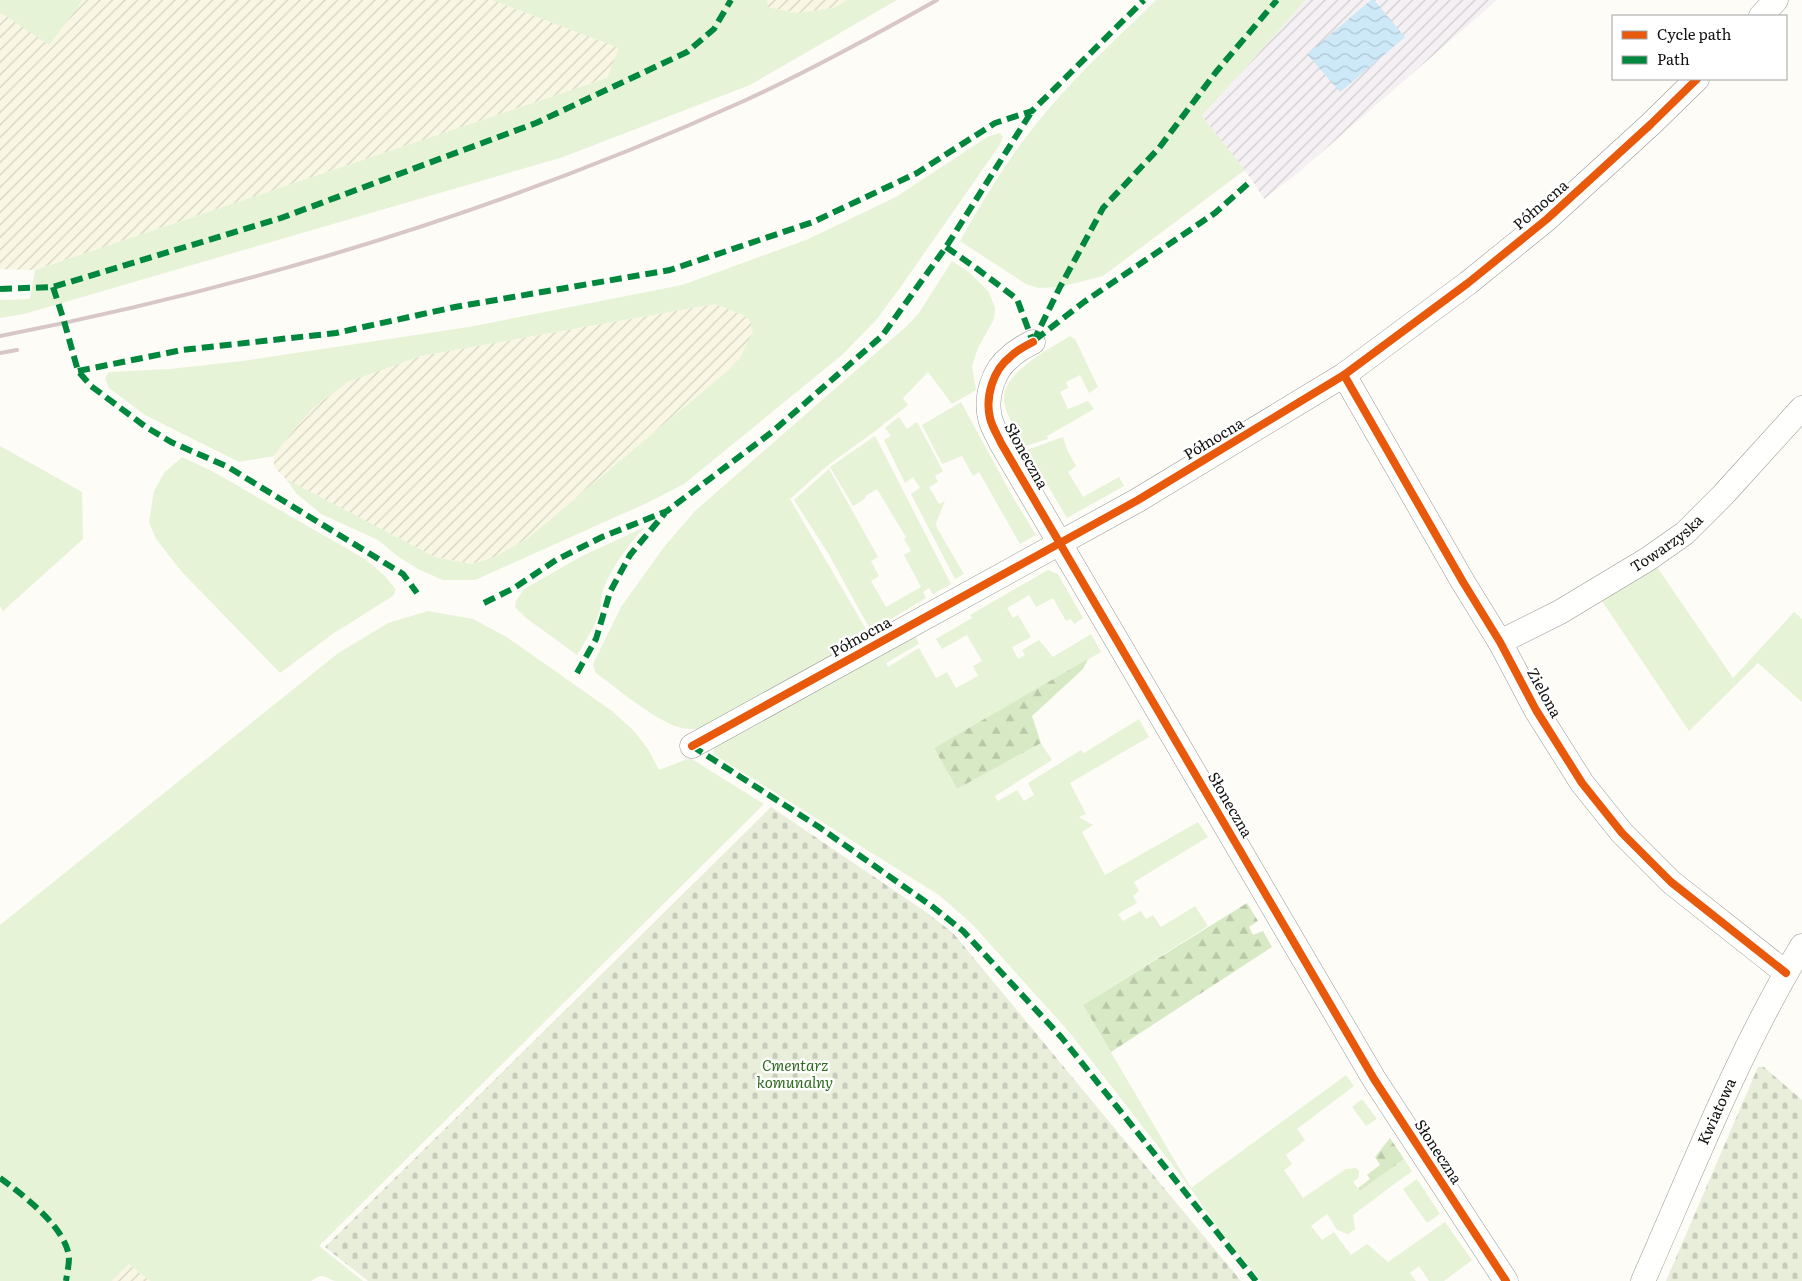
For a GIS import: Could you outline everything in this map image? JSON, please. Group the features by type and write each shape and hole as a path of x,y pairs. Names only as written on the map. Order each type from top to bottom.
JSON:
{"street":[{"path":"1761,15 1776,0"},
{"name":"Północna","path":"692,746 1178,476 1344,374 1468,283 1542,223 1697,80"},
{"name":"Słoneczna","path":"1033,342 1010,356 1000,366 993,381 989,401 990,419 1001,443 1374,1079 1506,1281"},
{"name":"Zielona","path":"1344,374 1463,582 1500,642 1536,710 1582,783 1622,832 1671,882 1786,973"},
{"name":"Towarzyska","path":"1500,642 1560,612 1648,559 1685,533 1723,495 1802,408"},
{"name":"Kwiatowa","path":"1643,1281 1741,1057 1802,946"}],"shaded area":[{"path":"83,0 492,0 620,48 607,78 35,270 0,269 0,12 49,44"},
{"path":"767,0 847,0 834,8 797,13 768,7"},
{"path":"1306,0 1497,0 1299,172 1264,199 1252,180 1202,116"},
{"path":"715,304 749,319 754,331 738,362 528,538 494,557 471,564 435,557 286,479 274,467 274,456 290,434 313,408 348,382 421,356"},
{"path":"129,1264 150,1281 112,1281"}],"green space":[{"path":"0,0 83,0 49,45 0,12"},
{"path":"492,0 767,0 768,7 797,13 834,8 847,0 897,0 750,85 563,157 24,314 0,318 0,300 30,299 35,270 607,78 619,48"},
{"path":"1156,0 1306,0 1202,116 1245,170 1103,276 1060,287 1038,288 1026,284 960,241 1005,166 1031,130 1082,72"},
{"path":"1000,133 1003,137 999,146 902,285 877,319 842,355 684,484 649,502 475,580 443,580 418,569 396,555 378,540 321,514 296,493 286,479 435,557 472,564 494,557 528,538 738,362 753,331 749,319 715,304 421,356 348,382 313,408 274,456 239,462 145,415 109,388 105,378 109,372 170,369 243,361 469,327 682,285 806,240 896,197 987,137"},
{"path":"952,261 970,273 989,292 995,308 994,319 978,348 972,366 976,390 952,404 928,372 903,398 908,405 827,466 790,499 870,636 706,727 697,729 682,728 662,720 638,705 596,673 593,666 594,662 621,607 664,547 695,511 908,325 919,313"},
{"path":"1070,336 1075,339 1098,387 1089,393 1080,375 1066,382 1068,388 1060,392 1068,409 1088,401 1094,409 1047,436 1048,439 1025,446 1007,412 1004,401 1005,391 1010,381 1028,363"},
{"path":"961,402 1011,494 1036,535 1020,544 979,472 973,476 962,456 942,464 922,425"},
{"path":"899,417 907,429 917,422 943,471 935,476 938,482 929,487 939,504 945,501 936,523 937,528 964,574 955,579 911,494 920,488 913,477 905,483 884,440 891,436 885,428"},
{"path":"875,436 951,584 933,594 929,588 923,592 926,598 871,631 828,553 794,500 829,469 878,557 871,561 879,576 871,581 886,607 921,587 904,555 911,551 904,539 906,537 877,489 853,506 830,467"},
{"path":"1063,437 1068,452 1076,466 1068,472 1083,497 1119,477 1124,486 1067,518 1027,450"},
{"path":"0,446 82,492 83,539 3,611 0,606"},
{"path":"182,457 212,471 365,559 385,576 396,590 393,596 334,633 280,673 182,572 156,539 149,522 154,491 164,473"},
{"path":"645,527 612,570 603,590 596,622 577,655 526,618 515,607 516,601 524,589 582,556"},
{"path":"1657,567 1733,678 1794,612 1802,619 1802,702 1758,663 1689,731 1602,601"},
{"path":"1048,570 1058,574 1083,618 1074,624 1071,619 1066,621 1053,598 1036,607 1029,595 1007,608 1013,618 1018,615 1031,637 1012,647 1018,659 1025,655 1022,650 1039,640 1053,657 1091,634 1101,652 934,748 957,789 1041,743 1052,760 995,796 998,801 1017,790 1024,801 1034,795 1028,783 1081,750 1084,753 1139,719 1149,737 1070,783 1086,814 1079,817 1093,825 1082,832 1105,875 1198,822 1208,837 1134,882 1139,891 1133,896 1137,903 1118,914 1123,921 1141,911 1146,919 1153,915 1161,927 1195,906 1208,926 1083,1005 1191,1188 1346,1075 1354,1086 1297,1129 1305,1140 1286,1155 1292,1164 1284,1170 1303,1198 1346,1169 1356,1168 1359,1171 1359,1177 1353,1182 1360,1191 1404,1159 1412,1171 1353,1215 1355,1229 1348,1234 1337,1230 1327,1214 1311,1226 1322,1240 1334,1232 1351,1255 1367,1244 1388,1262 1445,1222 1472,1260 1444,1281 1429,1281 1419,1266 1410,1273 1416,1281 1261,1281 1220,1231 1191,1189 1070,1033 972,924 939,895 713,753 717,745 915,636 919,644 886,663 888,667 919,648 936,678 947,672 956,688 978,676 973,666 982,661 967,635 942,649 936,639 972,618 970,615"},
{"path":"428,611 473,619 505,636 612,711 634,731 648,749 659,770 690,758 764,804 319,1246 363,1281 337,1281 320,1276 311,1281 150,1281 129,1264 112,1281 0,1281 0,925 337,654 388,623"},
{"path":"1088,659 1083,669 1032,716 1041,743 957,789 934,748"},
{"name":"Cmentarz komunalny","path":"771,807 926,912 953,933 1241,1281 368,1281 325,1247"},
{"path":"1247,903 1258,921 1249,927 1253,935 1263,931 1272,947 1111,1052 1083,1005"},
{"path":"1758,1067 1764,1067 1802,1100 1802,1281 1666,1281"},
{"path":"1362,1099 1377,1119 1366,1126 1352,1107"},
{"path":"1390,1138 1404,1159 1360,1191 1358,1188 1370,1179 1367,1175 1380,1165 1375,1157"},
{"path":"1417,1179 1440,1214 1427,1223 1403,1189"}],"water":[{"path":"1371,0 1374,0 1405,37 1340,92 1307,54"}],"railway":[{"path":"0,336 96,316 286,268 380,240 473,209 656,139 746,100 843,52 937,0"},
{"path":"0,353 17,350"}],"marked path":[{"path":"0,289 53,287 281,218 536,123 687,52 714,29 731,0"},
{"path":"78,371 182,350 336,333 455,307 670,270 813,222 917,173 995,123 1032,111 1144,0"},
{"path":"1033,342 1060,287 1103,208 1159,148 1216,72 1277,0"},
{"path":"484,603 514,588 556,560 602,537 667,511 772,432 882,336 946,247 1032,111"},
{"path":"1035,340 1084,302 1215,213 1252,180"},
{"path":"946,247 1017,299 1033,342"},
{"path":"53,287 78,371 91,386 146,427 171,442 228,467 403,574 417,593"},
{"path":"577,673 596,639 610,592 630,555 665,513"},
{"path":"692,746 819,827 933,907 963,931 1062,1038 1256,1281"},
{"path":"0,1178 42,1213 61,1235 69,1258 66,1281"}],"cycle path":[{"path":"692,746 1138,500 1344,375 1468,283 1547,219 1696,80"},
{"path":"1033,342 1004,362 992,384 989,401 990,418 1001,443 1374,1079 1506,1281"},
{"path":"1344,375 1463,582 1500,642 1536,710 1582,783 1622,833 1671,882 1786,973"}]}
